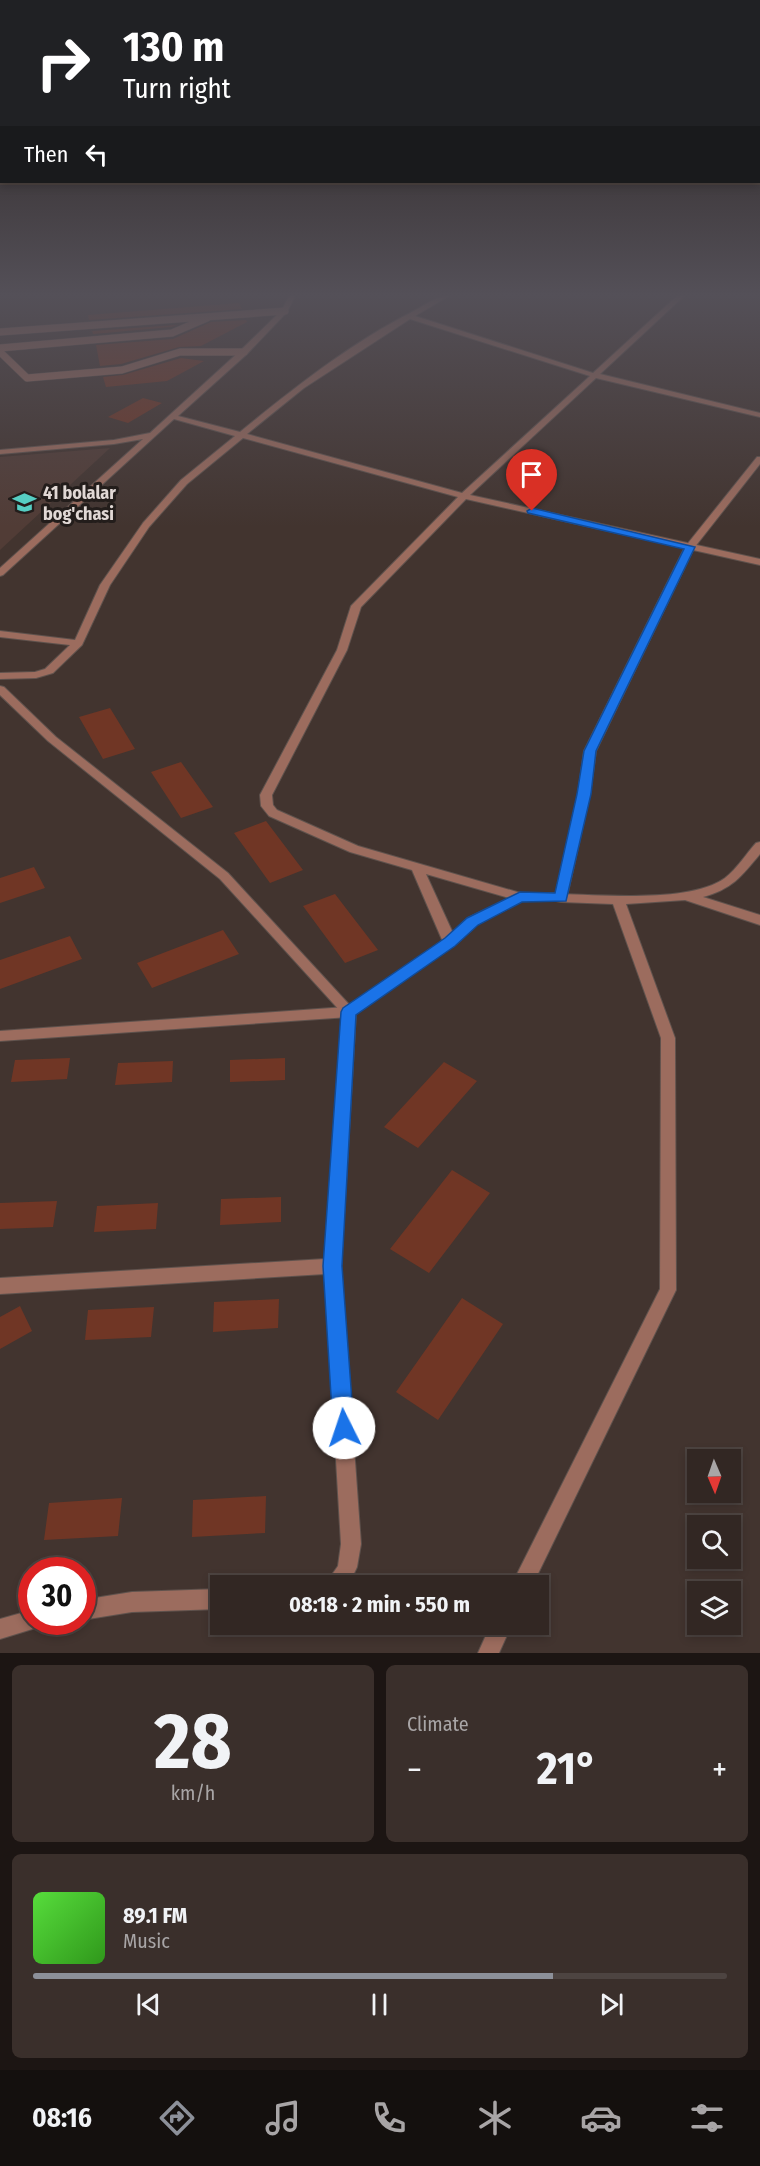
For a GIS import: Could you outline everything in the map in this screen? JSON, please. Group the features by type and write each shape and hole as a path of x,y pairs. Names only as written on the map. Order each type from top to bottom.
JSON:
{"street":[{"path":"0,573 222,373"},
{"path":"0,676 36,675 49,671 78,643 105,585 146,525 184,482 302,386 321,373"},
{"path":"587,373 760,415"},
{"path":"593,375 464,496 356,606 342,650 266,795 267,806 273,813 354,849 520,897 618,899 682,895 712,890 729,881 760,846"},
{"path":"175,417 464,496 760,562"},
{"path":"0,452 114,442 155,435"},
{"path":"561,898 584,794 590,751 690,547 760,459"},
{"path":"0,634 78,643"},
{"path":"0,689 52,740 224,876 348,1012 333,1266 351,1544 349,1565 344,1575"},
{"path":"417,868 450,942"},
{"path":"682,895 760,920"},
{"path":"0,1036 348,1012 450,942 473,921 520,897"},
{"path":"526,1575 668,1290 668,1038 618,899"},
{"path":"0,1286 333,1266"},
{"path":"96,1608 132,1602 210,1599"},
{"path":"0,1629 18,1624"},
{"path":"488,1653 497,1635"}],"lane":[{"path":"22,373 27,378 85,373"}],"shaded area":[{"name":"41 bolalar bog'chasi","path":"110,448 0,550 0,457"}],"building":[{"path":"182,373 167,381 106,387 103,377"},
{"path":"143,398 162,403 128,423 108,417"},
{"path":"110,708 135,749 103,759 79,717"},
{"path":"181,762 213,807 181,818 151,772"},
{"path":"266,821 303,870 270,883 234,833"},
{"path":"34,867 45,888 0,903 0,878"},
{"path":"335,894 378,950 345,963 303,906"},
{"path":"223,930 239,954 152,988 137,963"},
{"path":"70,936 82,959 0,989 0,960"},
{"path":"70,1058 67,1079 11,1082 15,1060"},
{"path":"285,1058 285,1080 230,1082 230,1060"},
{"path":"173,1061 172,1082 115,1085 118,1063"},
{"path":"444,1062 477,1081 418,1148 384,1127"},
{"path":"452,1170 490,1193 429,1273 390,1249"},
{"path":"281,1197 281,1222 220,1225 221,1199"},
{"path":"57,1201 53,1227 0,1229 0,1203"},
{"path":"158,1203 156,1229 94,1232 97,1206"},
{"path":"462,1298 503,1324 438,1420 396,1392"},
{"path":"279,1299 278,1328 213,1332 214,1302"},
{"path":"20,1306 32,1331 0,1349 0,1317"},
{"path":"154,1307 151,1337 85,1340 88,1310"},
{"path":"266,1496 265,1533 192,1537 193,1500"},
{"path":"122,1498 118,1536 44,1540 49,1503"}],"place":[{"name":"41 bolalar bog'chasi","path":"25,503"}],"route":[{"path":"344,1428 333,1266 348,1012 450,942 473,921 520,897 561,898 584,794 590,751 690,547 532,511"}]}
